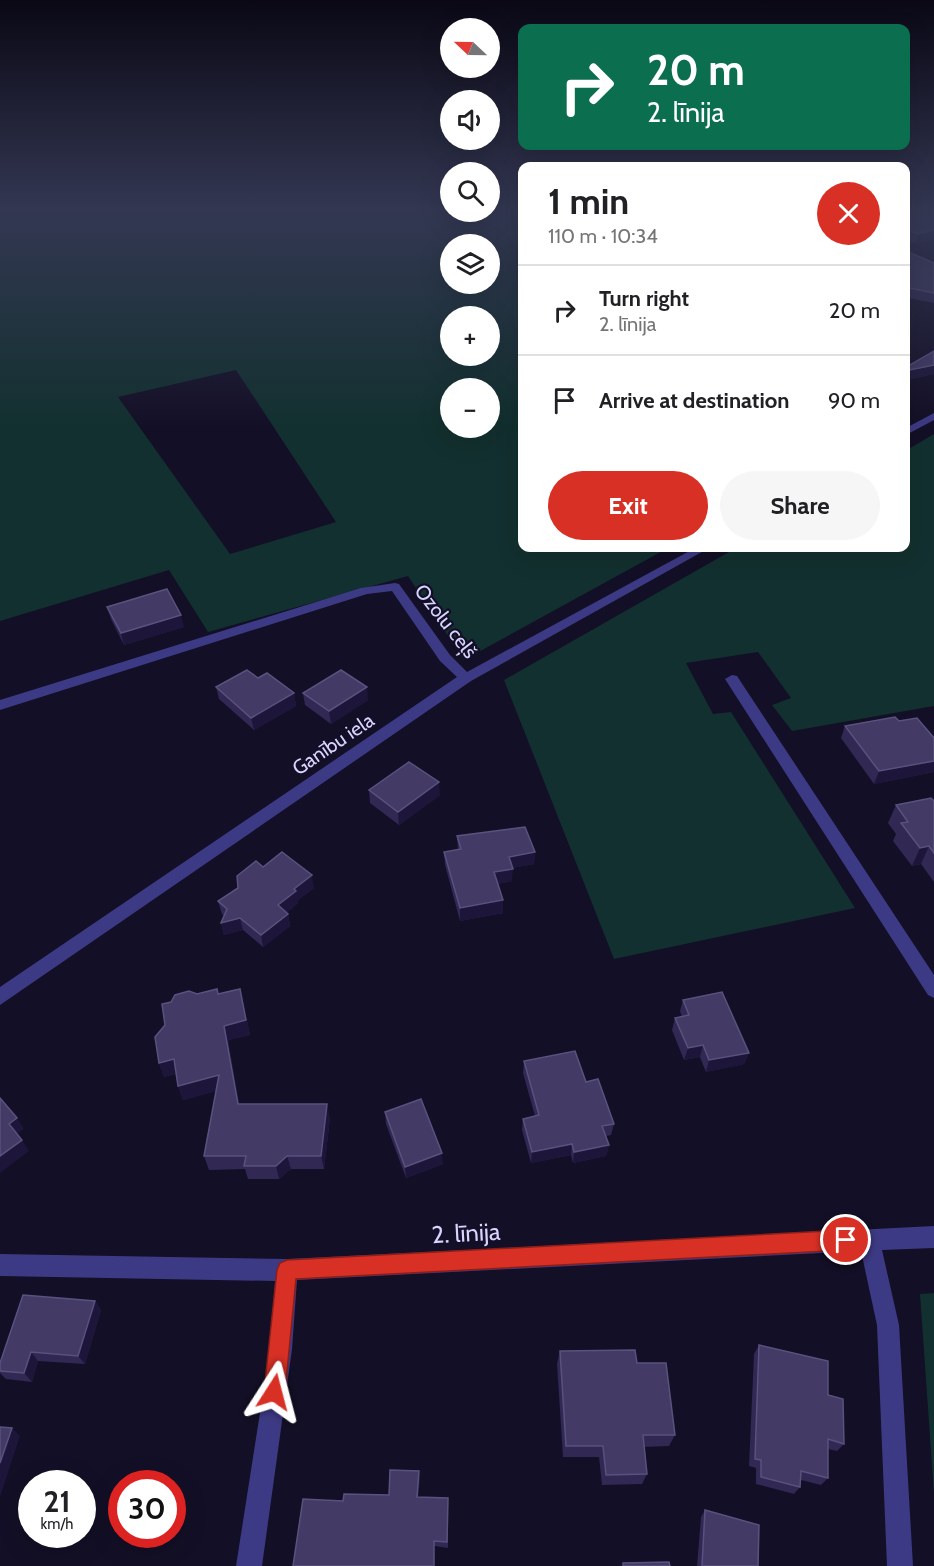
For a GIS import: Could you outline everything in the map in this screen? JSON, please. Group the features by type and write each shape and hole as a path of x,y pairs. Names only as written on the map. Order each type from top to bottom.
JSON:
{"street":[{"path":"910,430 934,416"},
{"name":"Ganību iela","path":"0,998 466,678 696,552"},
{"name":"Ozolu ceļš","path":"0,705 365,591 395,587 445,658 466,678"},
{"path":"732,679 934,990"},
{"name":"2. līnija","path":"0,1265 287,1270 934,1237"},
{"path":"869,1239 888,1325 900,1566"},
{"path":"249,1566 281,1349 287,1270"}],"green space":[{"path":"0,281 440,281 440,294 500,294 500,281 518,281 518,552 661,552 464,660 408,576 208,632 169,570 0,621","holes":["236,370 336,522 230,554 118,397"]},
{"path":"934,434 934,706 792,731 772,705 791,698 758,652 686,663 713,714 731,712 855,908 614,959 504,680 729,552 910,552 910,448"},
{"path":"934,1293 934,1494 920,1294"}],"building":[{"path":"910,281 934,281 934,293 910,288"},
{"path":"934,351 934,365 910,370 910,365"},
{"path":"167,589 181,615 121,633 107,607"},
{"path":"247,670 258,678 267,673 294,693 251,718 216,687"},
{"path":"341,670 367,687 329,711 303,693"},
{"path":"895,717 899,721 917,718 934,738 934,761 879,771 845,726"},
{"path":"409,762 439,782 398,812 369,790"},
{"path":"931,798 934,801 934,853 929,846 920,848 901,823 908,822 896,805"},
{"path":"525,827 535,852 509,857 513,869 494,872 503,900 460,908 444,852 461,849 457,836"},
{"path":"282,852 312,875 278,905 288,914 261,935 240,918 221,923 227,909 218,901 238,888 237,876 256,861 263,867"},
{"path":"217,989 218,994 240,989 246,1020 224,1026 238,1104 327,1104 321,1156 287,1156 276,1166 244,1166 246,1156 204,1156 219,1075 178,1086 174,1059 159,1063 155,1037 165,1025 162,1004 171,1002 175,995 189,991 197,994"},
{"path":"722,992 749,1053 709,1060 703,1045 688,1048 675,1018 689,1015 683,1000"},
{"path":"575,1051 586,1082 598,1079 614,1124 602,1126 609,1145 574,1152 572,1144 532,1152 523,1119 539,1115 524,1061"},
{"path":"0,1098 17,1118 9,1124 22,1140 0,1156"},
{"path":"421,1099 442,1153 405,1167 385,1112"},
{"path":"23,1295 95,1301 78,1356 31,1352 24,1373 0,1371 0,1363"},
{"path":"759,1345 828,1361 828,1395 843,1399 844,1444 828,1439 828,1478 801,1471 800,1487 761,1477 761,1460 755,1459"},
{"path":"635,1350 637,1363 666,1363 675,1435 643,1435 647,1474 606,1475 603,1446 566,1446 560,1351"},
{"path":"0,1427 12,1428 0,1463"},
{"path":"390,1470 419,1471 417,1497 448,1498 447,1542 434,1541 434,1566 293,1566 303,1499 343,1501 344,1494 389,1495"},
{"path":"705,1510 759,1525 758,1566 702,1566"},
{"path":"669,1562 670,1566 623,1566 623,1563"}],"route":[{"path":"274,1392 281,1349 287,1270 846,1240"}]}
